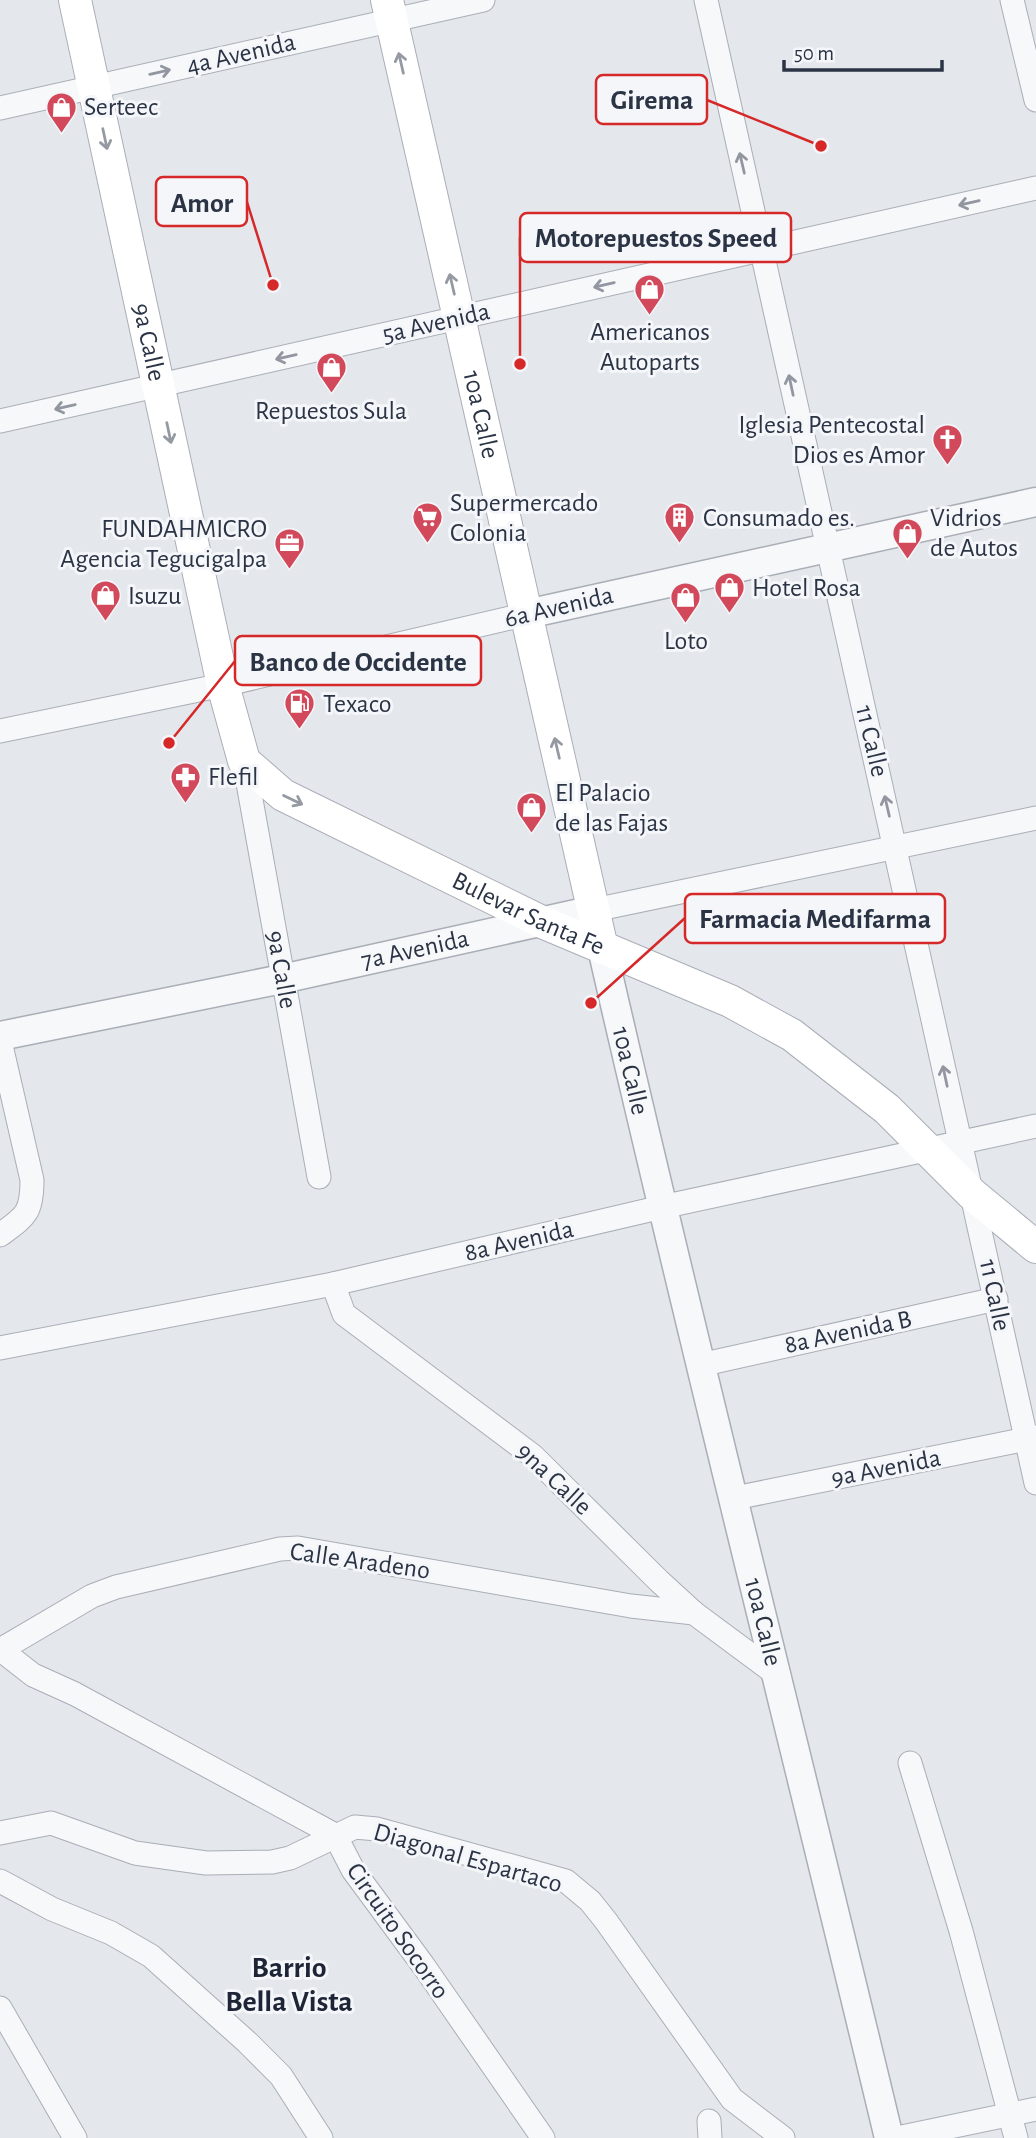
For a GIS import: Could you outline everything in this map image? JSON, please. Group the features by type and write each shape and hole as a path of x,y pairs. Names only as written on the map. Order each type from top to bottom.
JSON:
{"main road":[{"name":"9a Calle","path":"75,0 223,685"},
{"name":"10a Calle","path":"389,10 602,948"},
{"path":"223,685 244,761"},
{"name":"Bulevar Santa Fe","path":"244,761 283,794 542,922 730,1001 792,1035 887,1109 972,1194 1036,1247"}],"street":[{"name":"4a Avenida","path":"0,108 94,87 389,10 483,0"},
{"name":"11 Calle","path":"706,0 897,850 959,1143 1031,1438 1036,1483"},
{"path":"1012,0 1036,100"},
{"name":"5a Avenida","path":"0,421 1036,188"},
{"name":"6a Avenida","path":"0,731 223,685 527,614 1036,502"},
{"name":"9a Calle","path":"244,761 319,1177"},
{"name":"7a Avenida","path":"0,1039 594,911 897,850 1036,818"},
{"name":"10a Calle","path":"602,948 700,1365 779,1676 889,2138"},
{"path":"0,1039 32,1180 32,1203 24,1218 0,1235"},
{"name":"8a Avenida","path":"0,1348 333,1284 662,1207 1036,1126"},
{"name":"9na Calle","path":"333,1284 344,1314 533,1456 694,1613 779,1676"},
{"name":"8a Avenida B","path":"700,1365 996,1299"},
{"name":"9a Avenida","path":"735,1498 1031,1438"},
{"name":"Calle Aradeno","path":"1,1650 92,1596 116,1587 290,1548 327,1551 494,1583 694,1613"},
{"name":"Diagonal Espartaco","path":"1,1650 33,1675 90,1702 335,1835 355,1827 377,1829 566,1881 606,1921 732,2099 783,2138"},
{"path":"910,1763 961,1931 1016,2138"},
{"name":"Circuito Socorro","path":"0,1833 51,1823 135,1853 206,1863 272,1862 290,1858 335,1835 353,1870 423,1965 543,2138"},
{"path":"0,1881 52,1909 111,1933 151,1956 281,2076 321,2138"},
{"path":"0,2008 75,2138"},
{"path":"897,2138 1036,2109"}],"place":[{"name":"Serteec","path":"61,134"},
{"name":"Girema","path":"821,146"},
{"name":"Amor","path":"273,285"},
{"name":"Americanos Autoparts","path":"650,316"},
{"name":"Motorepuestos Speed","path":"520,364"},
{"name":"Repuestos Sula","path":"331,395"},
{"name":"Iglesia Pentecostal Dios es Amor","path":"948,467"},
{"name":"Supermercado Colonia","path":"427,545"},
{"name":"Consumado es.","path":"680,545"},
{"name":"Vidrios de Autos","path":"907,560"},
{"name":"FUNDAHMICRO Agencia Tegucigalpa","path":"290,571"},
{"name":"Hotel Rosa","path":"729,615"},
{"name":"Isuzu","path":"105,623"},
{"name":"Loto","path":"686,625"},
{"name":"Texaco","path":"300,731"},
{"name":"Banco de Occidente","path":"169,743"},
{"name":"Flefil","path":"185,804"},
{"name":"El Palacio de las Fajas","path":"532,835"},
{"name":"Farmacia Medifarma","path":"591,1003"}],"district":[{"name":"Barrio Bella Vista","path":"289,1986"}]}
